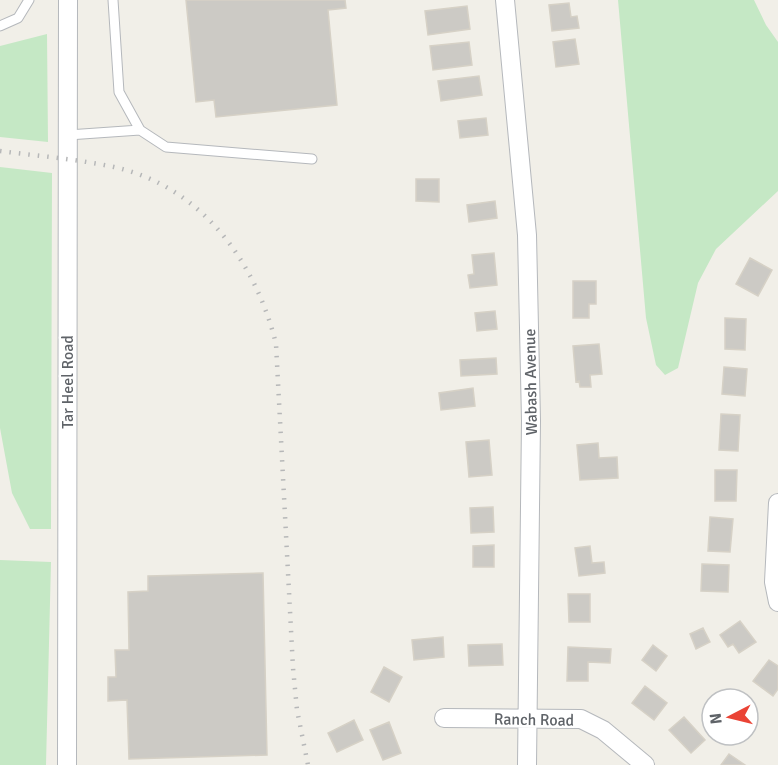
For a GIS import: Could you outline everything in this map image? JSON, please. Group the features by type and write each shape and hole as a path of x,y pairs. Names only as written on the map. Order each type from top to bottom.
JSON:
{"street":[{"name":"Tar Heel Road","path":"67,765 68,0"},
{"name":"Wabash Avenue","path":"505,0 527,235 531,421 527,765"},
{"path":"778,502 774,582 778,602"},
{"name":"Ranch Road","path":"444,718 581,719 603,730 645,765"}],"lane":[{"path":"0,26 18,18 29,0"},
{"path":"114,0 119,92 140,130 166,147 312,159"},
{"path":"68,135 140,130"}],"green space":[{"path":"618,0 754,0 766,25 778,42 778,191 716,249 698,283 678,368 665,375 656,365 646,318"},
{"path":"47,34 48,142 0,137 0,46"},
{"path":"0,167 52,173 51,529 30,529 12,493 0,428"},
{"path":"0,560 51,562 46,765 0,765"}],"building":[{"path":"186,0 345,0 346,8 328,10 337,105 216,117 214,100 196,102"},
{"path":"569,3 571,17 577,16 579,28 552,31 549,5"},
{"path":"467,6 470,29 428,35 425,11"},
{"path":"575,39 579,64 556,67 553,42"},
{"path":"469,42 472,65 433,70 430,46"},
{"path":"479,76 482,95 441,101 438,81"},
{"path":"486,118 488,135 460,138 458,121"},
{"path":"416,179 439,179 439,202 416,201"},
{"path":"495,201 497,218 469,222 467,205"},
{"path":"494,253 497,285 470,288 468,275 474,274 472,255"},
{"path":"750,258 772,270 758,296 736,284"},
{"path":"573,281 596,281 596,304 589,304 589,318 573,318"},
{"path":"495,311 497,329 477,331 475,313"},
{"path":"725,318 746,319 745,350 725,349"},
{"path":"599,344 602,374 590,375 591,387 580,387 579,381 576,382 573,346"},
{"path":"496,358 497,374 461,376 460,360"},
{"path":"724,367 747,369 745,396 722,394"},
{"path":"473,388 475,406 441,410 439,393"},
{"path":"721,414 740,415 738,451 719,450"},
{"path":"489,440 492,475 469,477 466,442"},
{"path":"598,443 599,458 617,457 618,478 580,480 577,445"},
{"path":"715,470 737,470 736,501 715,501"},
{"path":"493,507 494,532 471,533 470,508"},
{"path":"710,517 733,519 730,552 708,551"},
{"path":"494,545 494,567 473,567 473,546"},
{"path":"590,546 592,563 604,562 605,573 579,576 575,548"},
{"path":"702,564 729,565 728,592 701,591"},
{"path":"263,573 267,755 129,759 127,700 108,701 108,677 116,677 115,650 129,650 128,592 148,591 148,576"},
{"path":"568,594 590,594 590,622 569,622"},
{"path":"740,621 756,642 739,653 733,644 728,647 720,635"},
{"path":"703,628 710,642 696,649 690,634"},
{"path":"443,637 444,657 414,660 412,640"},
{"path":"502,644 503,665 469,666 468,645"},
{"path":"653,645 667,656 656,671 642,660"},
{"path":"568,647 611,649 610,663 588,662 588,681 567,681"},
{"path":"769,660 778,666 778,689 773,696 753,681"},
{"path":"384,667 402,677 389,702 371,692"},
{"path":"645,686 667,703 654,720 632,703"},
{"path":"684,717 700,735 700,745 691,753 669,730"},
{"path":"354,720 363,740 337,752 328,733"},
{"path":"389,722 401,753 383,760 370,730"},
{"path":"729,754 745,765 721,765"}],"railway":[{"path":"0,151 114,167 145,177 173,191 198,210 220,232 239,257 254,284 267,314 276,344 293,668 297,710 308,765"}]}
